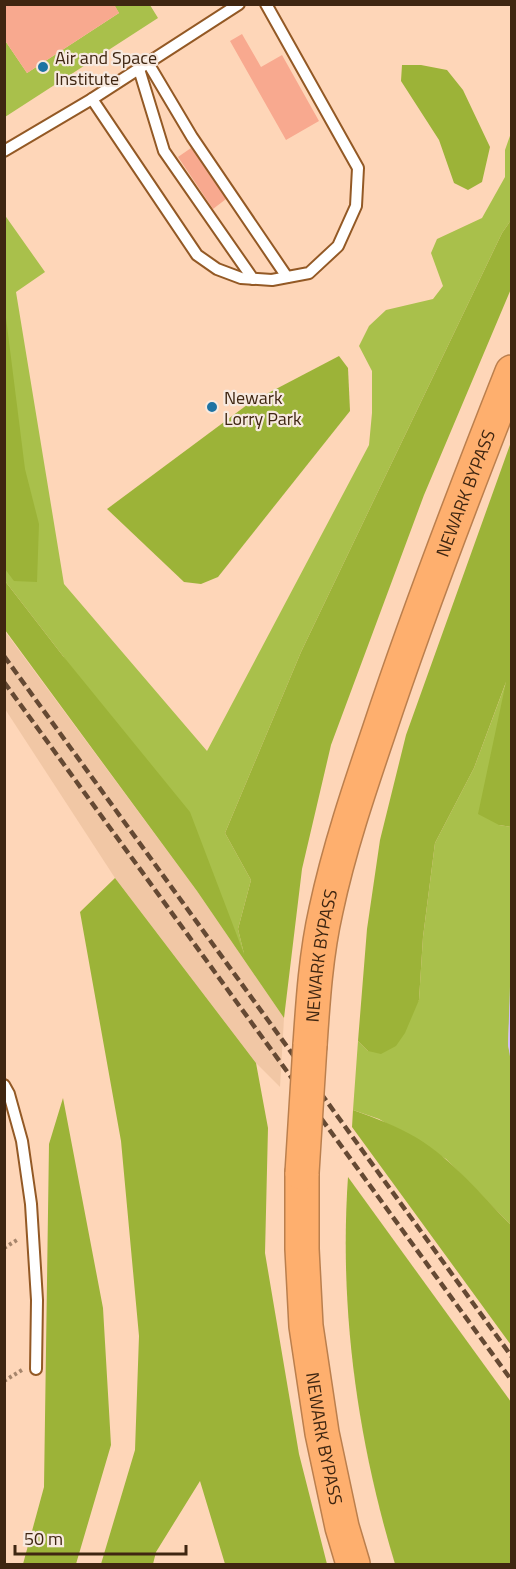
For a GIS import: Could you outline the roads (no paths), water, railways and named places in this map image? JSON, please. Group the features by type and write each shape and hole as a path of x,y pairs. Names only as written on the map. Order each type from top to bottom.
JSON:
{"highway":[{"name":"NEWARK BYPASS","path":"353,1564 342,1527 322,1433 306,1326 302,1250 303,1173 315,985 326,910 347,828 395,681 467,485 512,372"}],"lane":[{"path":"4,151 92,99 239,4"},
{"path":"92,99 197,255 217,269 241,278 272,280 309,273 338,246 356,206 358,168 266,4"},
{"path":"143,66 287,277"},
{"path":"143,66 164,151 253,279"},
{"path":"4,1085 9,1094 22,1141 31,1204 37,1300 36,1369"}],"railway":[{"path":"4,656 512,1357"},
{"path":"4,682 512,1381"}],"place":[{"name":"Air and Space Institute","path":"43,67"},
{"name":"Newark Lorry Park","path":"212,407"}]}
